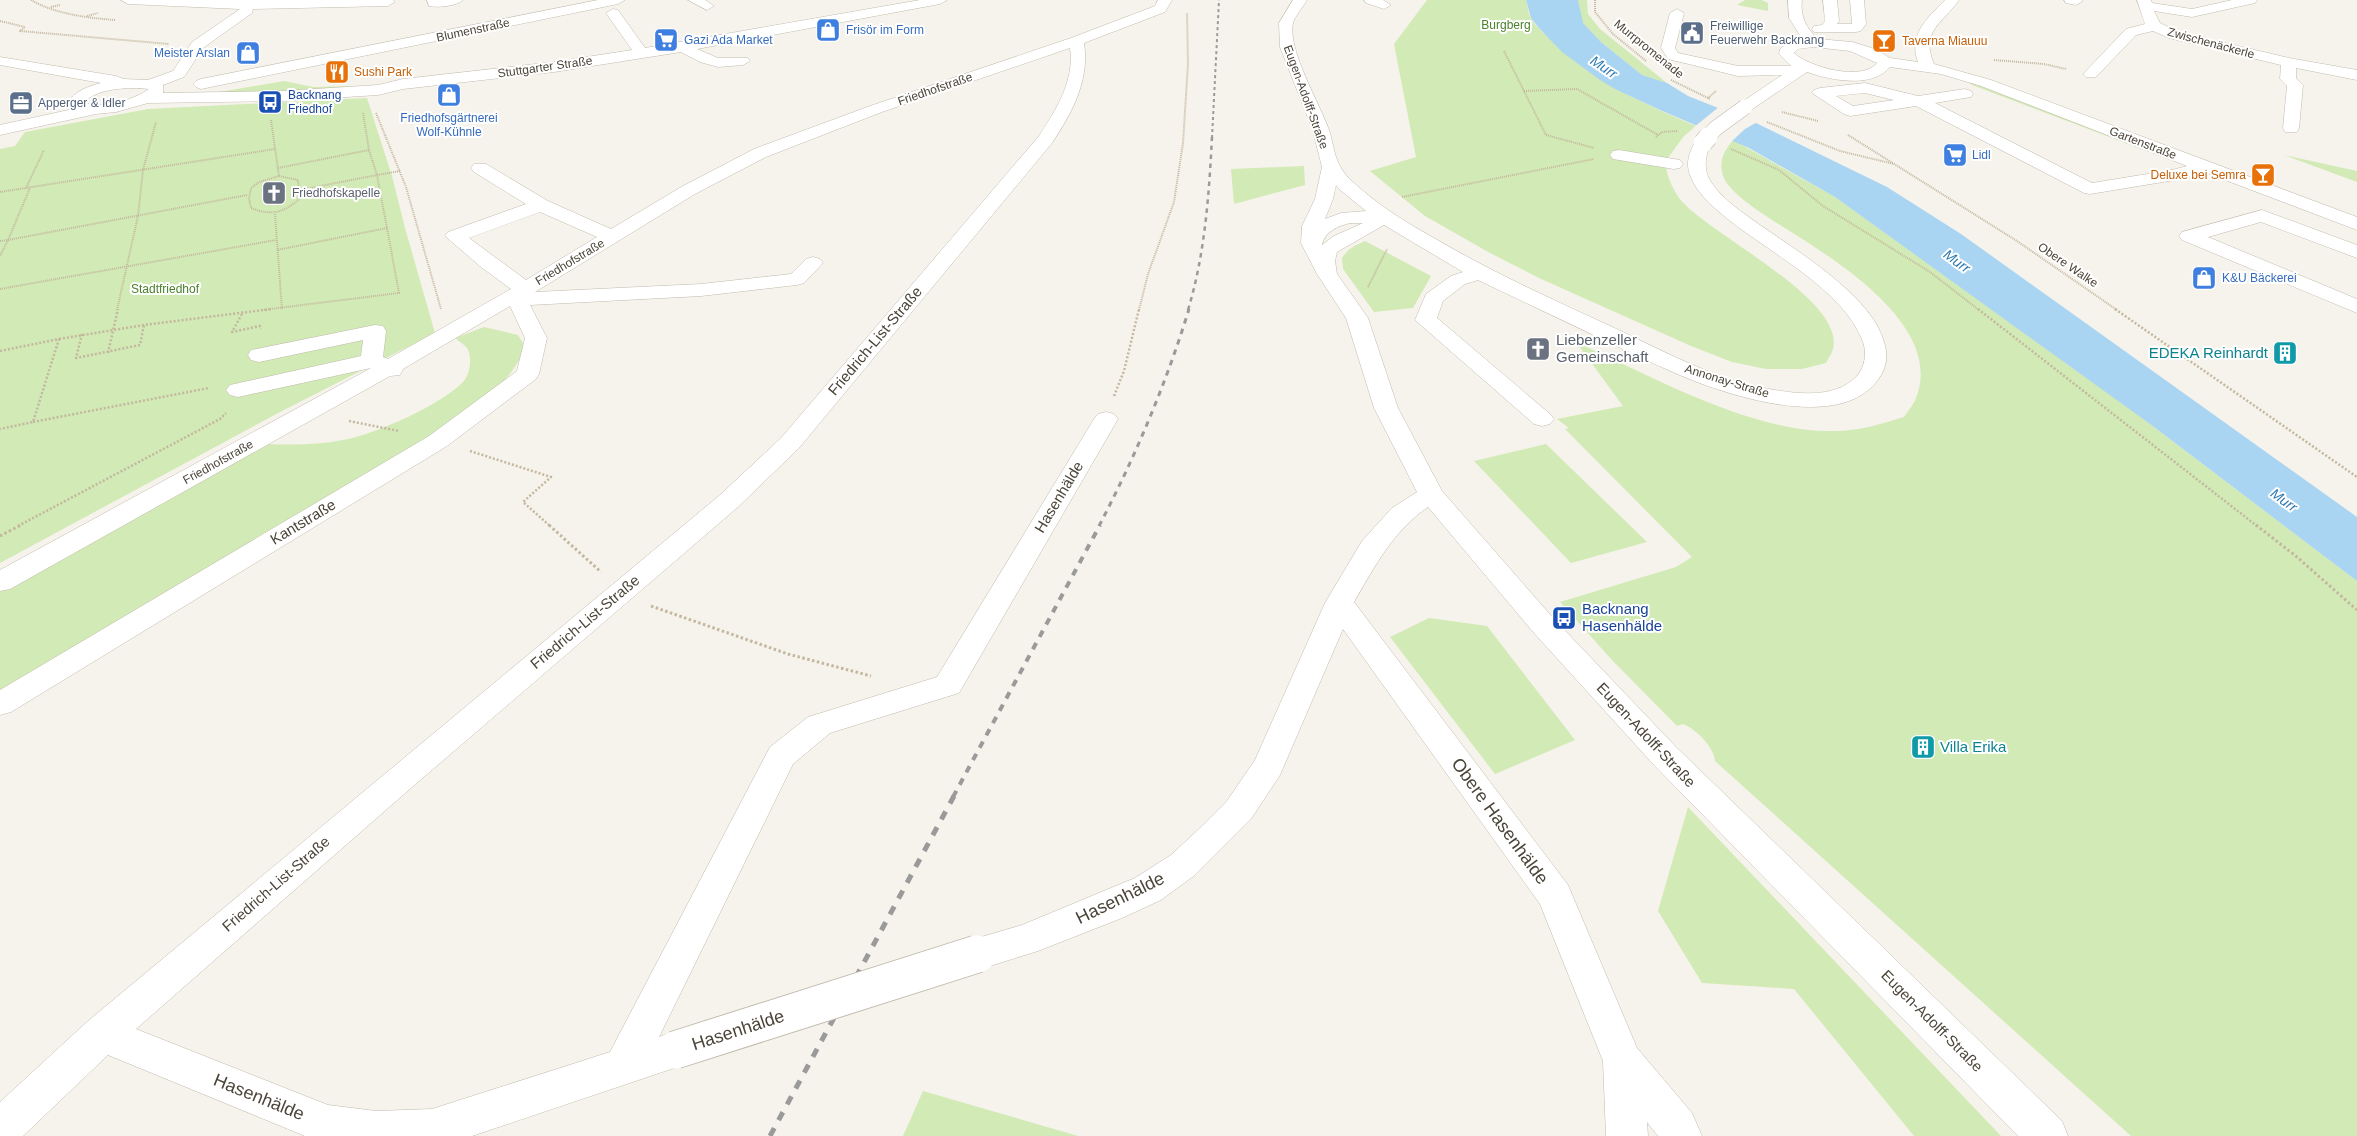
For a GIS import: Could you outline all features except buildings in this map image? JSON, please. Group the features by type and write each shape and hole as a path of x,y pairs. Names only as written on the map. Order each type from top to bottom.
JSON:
{"street":[{"path":"128,0 228,5 390,1 386,17"},
{"path":"434,0 434,3 456,0"},
{"name":"Stuttgarter Straße","path":"152,90 334,94 378,90 509,65 641,54 850,18 909,3 940,0"},
{"name":"Eugen-Adolff-Straße","path":"1300,0 1286,23 1287,47 1320,128 1331,167 1345,185 1384,217"},
{"path":"1794,0 1793,13 1809,38 1858,48 1877,56 1882,67 1917,82 1988,99 2066,131"},
{"path":"1828,28 1832,21 1830,0"},
{"path":"1856,28 1858,24 1857,0"},
{"path":"1928,67 1924,59 1921,38 1952,0"},
{"name":"Zwischenäckerle","path":"2144,3 2192,13 2250,0"},
{"name":"Blumenstraße","path":"152,90 220,81 328,60 592,2 616,6"},
{"name":"Zwischenäckerle","path":"2144,3 2150,21 2155,26 2174,35 2289,62 2357,74"},
{"name":"Friedhofstraße","path":"0,582 385,366 448,334 519,294 690,190 760,153 876,109 1076,42 1165,4"},
{"path":"616,6 641,54"},
{"path":"0,130 124,105 179,74 197,45 246,10"},
{"path":"1677,14 1670,52 1738,71 1802,68 1843,75 1862,75 1882,67"},
{"path":"850,18 866,31"},
{"path":"206,25 224,26"},
{"path":"2092,74 2131,32 2155,26"},
{"path":"1802,68 1789,59 1786,54 1787,49 1828,28 1856,28 1872,41"},
{"path":"392,32 404,44"},
{"name":"Friedrich-List-Straße","path":"0,1130 102,1034 612,583 729,501 790,443 1046,139 1065,109 1074,88 1080,55 1076,42"},
{"path":"682,47 693,54 716,63 744,61"},
{"name":"Blumenstraße","path":"328,60 300,73 298,78 306,83 320,85 381,82 403,84"},
{"path":"2289,62 2288,79 2295,86 2291,128"},
{"name":"Gartenstraße","path":"1882,67 1928,67 1953,72 2357,224"},
{"path":"3,69 41,68 130,83 152,90"},
{"path":"3,69 41,68"},
{"name":"Annonay-Straße","path":"1384,217 1479,272 1686,370 1766,395 1810,400 1840,396 1860,387 1876,365 1877,357 1870,331 1856,311 1823,280 1740,220 1704,186 1695,165 1697,153 1716,128 1766,90 1802,68"},
{"path":"3,69 88,92"},
{"path":"78,107 75,104 76,100 88,92 130,83"},
{"path":"1965,94 1918,101 1850,111 1820,93 1864,88 1918,101 2090,189 2176,175 2204,166"},
{"path":"0,123 78,107 98,109"},
{"path":"1619,154 1674,164"},
{"path":"2143,162 2176,175"},
{"name":"Eugen-Adolff-Straße","path":"1331,167 1324,199 1312,226 1311,243 1327,274 1357,318 1386,408 1431,494 1544,626 1665,756 2047,1136"},
{"path":"480,168 541,205 612,237"},
{"path":"541,205 456,236 519,294 701,290 797,279 813,263"},
{"path":"2357,252 2262,216 2189,236 2357,307"},
{"path":"1311,243 1318,230 1331,222 1350,217 1384,217"},
{"path":"1327,274 1325,261 1328,249 1341,240 1365,230 1384,217"},
{"path":"2331,242 2357,234"},
{"path":"1479,272 1458,280 1432,298 1426,320 1542,418"},
{"name":"Kantstraße","path":"0,704 438,441 528,374 536,338 519,294"},
{"path":"238,390 385,366 375,331 259,355"},
{"name":"Hasenhälde","path":"623,1067 781,756 818,725 948,686 1106,418"},
{"name":"Hasenhälde","path":"102,1034 328,1125 376,1132 432,1128 1026,940 1110,908 1183,865 1239,810 1269,766 1339,603 1372,547 1402,514 1431,494"},
{"name":"Obere Hasenhälde","path":"1339,603 1555,896 1623,1060 1677,1127 1680,1136"},
{"name":"Obere Hasenhälde","path":"1623,1060 1627,1136"}],"path":[{"name":"Murrpromenade","path":"1595,0 1595,12 1613,34 1650,64"},
{"path":"1106,418 1124,371 1148,274 1174,202 1182,143 1188,64 1186,31 1188,10 1165,4"},
{"path":"50,8 60,5"},
{"path":"86,16 98,13"},
{"path":"0,21 25,27 20,31 197,45"},
{"path":"1504,52 1546,134 1619,154"},
{"path":"1992,60 2000,59 2044,64 2092,74"},
{"name":"Murrpromenade","path":"1665,76 1682,88 1708,98"},
{"path":"1524,91 1577,89 1658,135"},
{"path":"373,104 406,187 448,334"},
{"path":"1748,105 1822,122"},
{"path":"270,114 279,176"},
{"path":"108,352 138,216 143,170 154,125 157,121"},
{"path":"1771,124 1840,151 1897,164"},
{"name":"Obere Walke","path":"1844,132 2025,246 2357,477"},
{"path":"1727,147 1779,170 1823,206 1930,272 2297,557 2357,610"},
{"path":"0,192 275,149"},
{"path":"26,188 44,150"},
{"path":"0,350 82,334 144,325 399,293 377,175 370,150 278,168"},
{"path":"1409,195 1619,154"},
{"path":"300,190 400,171"},
{"path":"279,176 298,180 300,198 292,206 274,214 260,212 251,208 247,195 249,189 257,183 279,176"},
{"path":"0,256 31,187"},
{"path":"0,241 247,195"},
{"path":"274,214 282,309"},
{"path":"277,250 387,228"},
{"path":"0,289 276,240"},
{"path":"1357,318 1361,300 1387,249"},
{"path":"242,314 232,332 260,326 261,328"},
{"path":"82,334 76,358 140,345 144,325"},
{"path":"33,422 59,339"},
{"path":"0,429 220,385 238,390 233,405 220,419 0,536"},
{"path":"438,441 551,477 523,502 632,599 788,654 880,679 889,703"}],"green space":[{"name":"Burgberg","path":"1427,0 1526,0 1530,16 1535,24 1565,53 1582,66 1599,78 1637,99 1696,126 1684,136 1668,158 1638,155 1622,150 1617,159 1666,166 1669,179 1679,198 1694,212 1797,288 1818,309 1831,330 1833,349 1826,363 1802,369 1766,369 1732,362 1691,346 1539,278 1490,253 1425,216 1370,171 1416,157 1394,44"},
{"path":"1578,0 1587,0 1588,14 1600,29 1667,83 1642,75 1601,42 1582,23"},
{"path":"1745,0 1762,0 1768,3 1768,11 1737,5"},
{"path":"284,81 313,87 357,86 356,89 208,94"},
{"path":"1967,81 2177,160 2181,164 1972,85"},
{"name":"Stadtfriedhof","path":"367,98 392,176 435,333 280,412 0,563 0,149 15,146 25,132 148,109"},
{"path":"1733,140 1835,197 2134,412 2357,581 2357,1136 2131,1136 1715,761 1708,744 1699,734 1683,724 1677,726 1612,660 1560,602 1676,567 1692,557 1565,429 1569,428 1557,419 1623,406 1576,342 1702,400 1770,423 1802,429 1843,431 1878,425 1904,417 1916,398 1921,371 1915,345 1900,321 1880,298 1856,276 1734,192 1724,178 1721,167 1724,153"},
{"path":"2284,155 2357,171 2357,182"},
{"path":"1304,166 1305,185 1234,204 1231,169"},
{"path":"1365,241 1431,276 1413,308 1374,312 1343,269 1342,258 1352,248"},
{"path":"484,327 518,335 526,348 503,382 475,406 452,423 0,694 0,591 267,444 324,443 343,440 388,426 423,409 452,392 467,376 470,361 469,352 455,338"},
{"path":"1546,444 1647,542 1571,563 1474,461"},
{"path":"1429,618 1487,626 1575,740 1495,774 1390,637"},
{"path":"1688,807 2001,1136 1914,1136 1794,989 1702,983 1658,911"},
{"path":"923,1091 1078,1136 903,1136"}],"water":[{"name":"Murr","path":"1526,0 1578,0 1583,23 1601,42 1642,75 1667,83 1688,96 1756,123 1887,187 1961,234 2357,517 2357,581 2150,424 1835,197 1749,148 1660,110 1600,80 1562,52 1538,27 1531,18"}],"pier":[{"path":"1720,106 1759,121 1745,129 1731,142 1693,128"}],"railway":[{"path":"1212,138 1219,0"},
{"path":"1188,310 1202,246 1208,202 1212,137"},
{"path":"1099,526 1149,420 1189,309"},
{"path":"953,797 1100,525"},
{"path":"770,1136 954,796"}],"place":[{"name":"Frisör im Form","path":"828,30"},
{"name":"Freiwillige Feuerwehr Backnang","path":"1692,33"},
{"name":"Gazi Ada Market","path":"666,40"},
{"name":"Taverna Miauuu","path":"1884,41"},
{"name":"Meister Arslan","path":"248,53"},
{"name":"Sushi Park","path":"337,72"},
{"name":"Friedhofsgärtnerei Wolf-Kühnle","path":"449,95"},
{"name":"Backnang Friedhof","path":"270,102"},
{"name":"Apperger & Idler","path":"21,103"},
{"name":"Lidl","path":"1955,155"},
{"name":"Deluxe bei Semra","path":"2263,175"},
{"name":"Friedhofskapelle","path":"274,193"},
{"name":"K&U Bäckerei","path":"2204,278"},
{"name":"Liebenzeller Gemeinschaft","path":"1538,349"},
{"name":"EDEKA Reinhardt","path":"2285,353"},
{"name":"Backnang Hasenhälde","path":"1564,618"},
{"name":"Villa Erika","path":"1923,747"}]}
